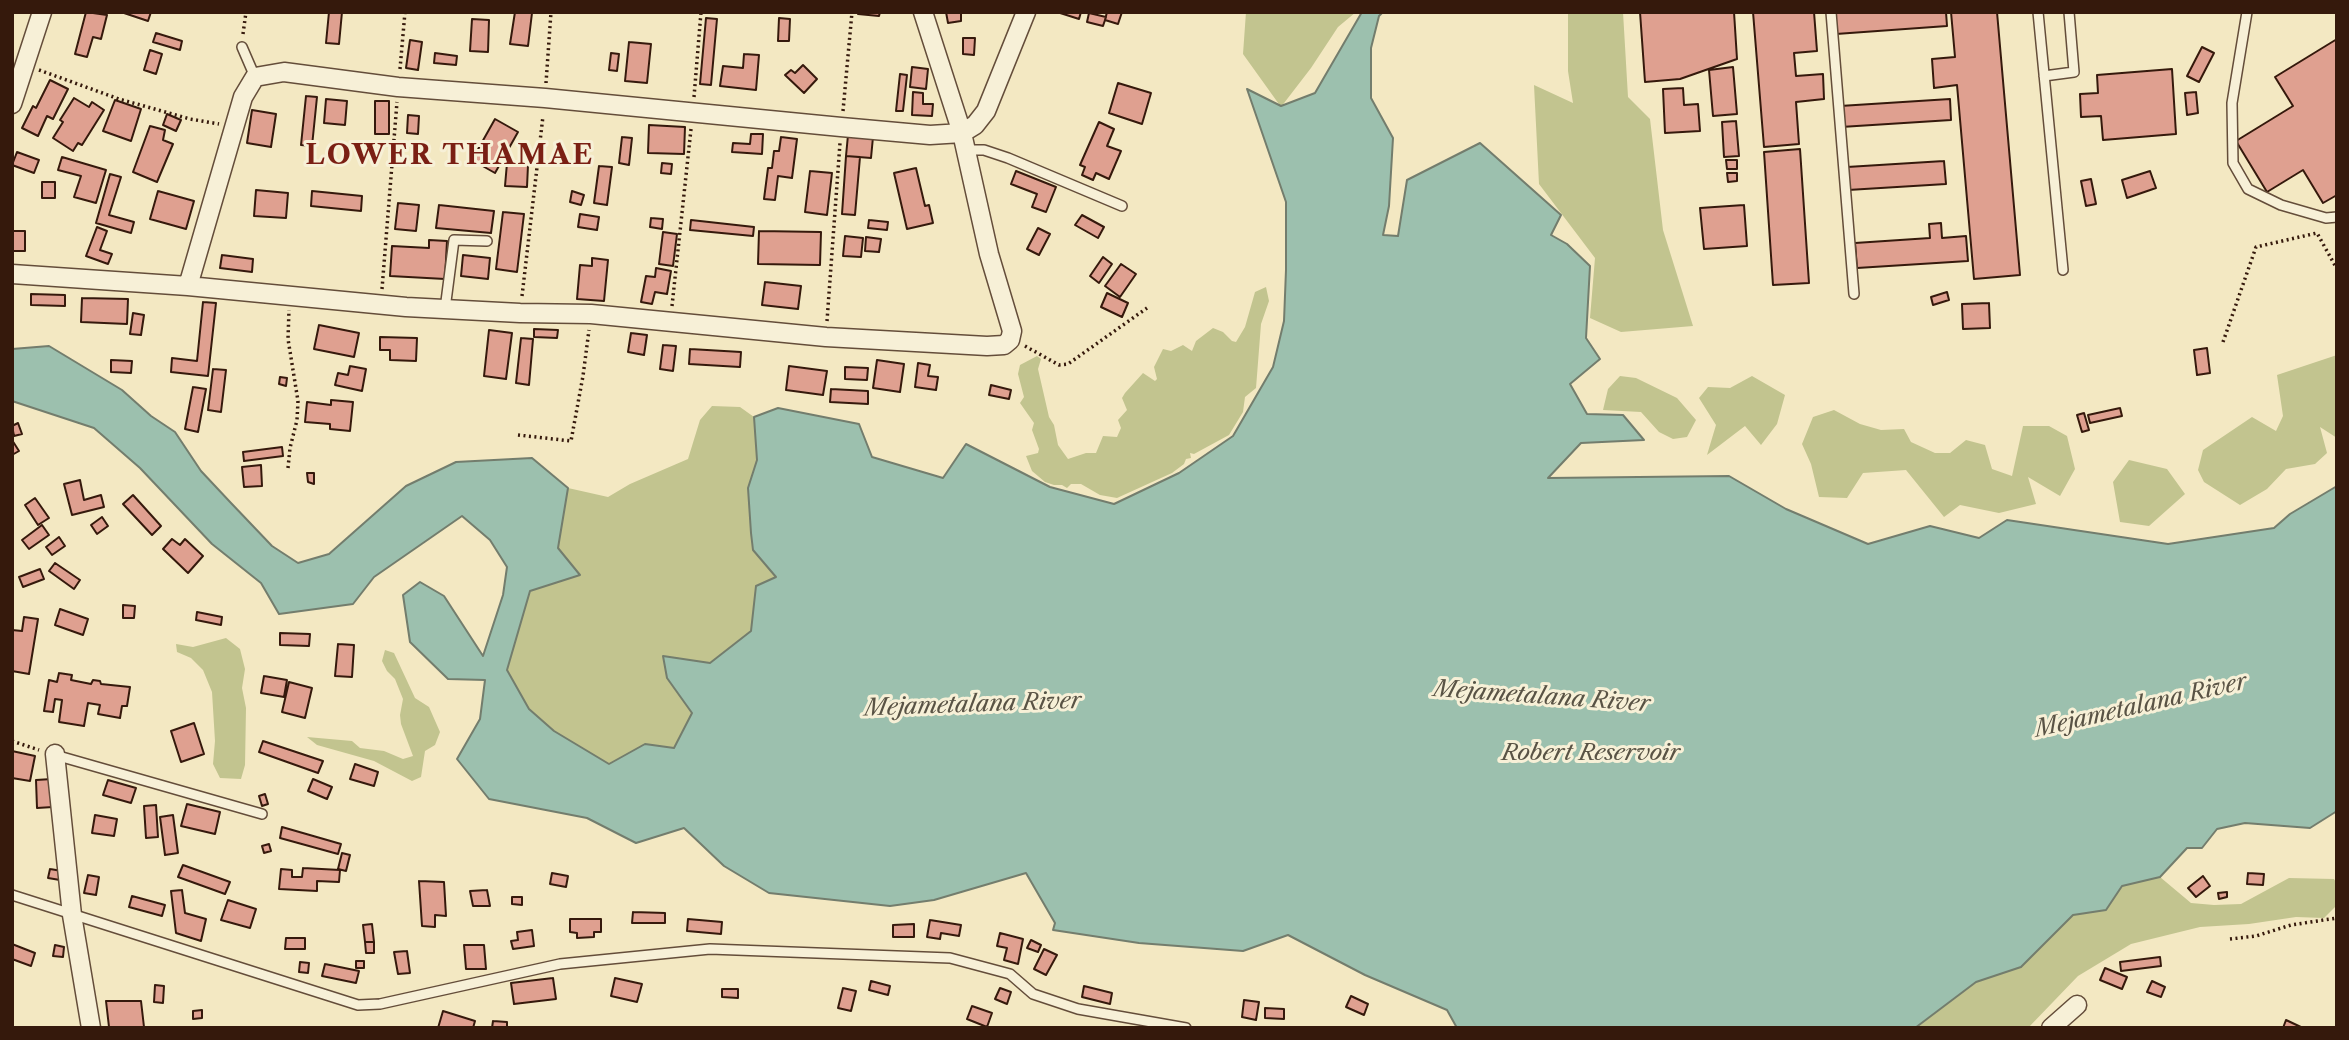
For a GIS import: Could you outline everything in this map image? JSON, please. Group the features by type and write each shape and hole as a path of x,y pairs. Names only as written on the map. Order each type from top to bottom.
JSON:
{"street":[{"path":"12,104 42,12"},
{"path":"12,274 290,294 380,305 671,320 826,337 1004,345 1010,340 1012,331 989,254 964,142 923,12"},
{"path":"964,142 986,111 1026,12"},
{"path":"188,286 243,97 255,77 284,72 398,87 545,98 930,135 964,142"},
{"path":"55,754 72,915 91,1028"},
{"path":"2051,1028 2077,1005"}],"lane":[{"path":"1831,12 1854,294"},
{"path":"2038,12 2063,270"},
{"path":"2044,76 2074,72 2070,12"},
{"path":"2247,12 2232,103 2233,163 2248,189 2281,205 2326,218 2337,217"},
{"path":"242,47 255,77"},
{"path":"964,142 1122,206"},
{"path":"445,309 454,240 487,241"},
{"path":"55,754 262,814"},
{"path":"12,895 358,1005 380,1004 560,964 710,949 950,958 1010,974 1033,994 1078,1009 1186,1028"}],"path":[{"path":"242,47 246,12"},
{"path":"380,305 405,12"},
{"path":"520,313 545,98 551,12"},
{"path":"671,320 701,12"},
{"path":"826,337 852,12"},
{"path":"25,64 119,99 190,119 235,127"},
{"path":"2223,342 2256,247 2317,233 2337,268"},
{"path":"288,468 290,448 298,420 298,401 288,339 290,294"},
{"path":"1010,340 1033,349 1059,365 1068,364 1147,308"},
{"path":"518,435 570,441 583,376 591,314"},
{"path":"12,741 55,754"},
{"path":"2230,939 2337,918"}],"green space":[{"path":"1246,12 1356,12 1338,27 1281,107 1243,54"},
{"path":"1568,12 1623,12 1628,97 1650,119 1663,230 1693,326 1621,332 1590,318 1595,258 1539,184 1534,85 1573,103 1568,71"},
{"path":"1266,287 1269,301 1261,324 1256,388 1245,397 1243,412 1229,435 1194,454 1190,453 1191,458 1186,459 1184,464 1172,473 1117,498 1100,495 1081,484 1071,484 1067,488 1054,485 1045,482 1032,471 1026,456 1038,453 1039,449 1032,430 1034,423 1020,403 1024,397 1018,374 1020,365 1037,356 1041,359 1038,369 1049,417 1054,425 1058,445 1068,459 1096,453 1103,436 1117,437 1121,428 1118,420 1127,410 1122,398 1125,393 1143,373 1155,381 1157,379 1154,367 1163,349 1171,351 1183,345 1192,351 1196,341 1213,328 1236,342 1245,327 1255,292"},
{"path":"2337,355 2337,438 2320,427 2327,453 2315,464 2286,469 2267,489 2240,505 2204,482 2198,470 2203,450 2252,417 2276,431 2283,416 2277,375"},
{"path":"1620,376 1636,378 1677,398 1696,420 1687,437 1673,439 1659,432 1641,412 1603,410 1608,389"},
{"path":"1752,376 1785,395 1777,424 1761,445 1745,426 1707,455 1716,425 1699,398 1708,387 1730,388"},
{"path":"712,406 740,407 754,417 757,460 748,488 753,550 776,577 756,586 751,631 710,663 663,656 667,678 693,713 674,748 645,744 609,764 554,731 529,709 507,670 530,591 558,548 568,488 608,497 630,484 688,459 700,420"},
{"path":"1834,410 1860,424 1881,430 1904,429 1911,442 1935,453 1950,453 1966,440 1985,445 1992,469 2012,476 2023,426 2049,426 2067,436 2075,469 2060,496 2028,477 2036,504 1999,513 1960,505 1944,517 1906,470 1863,473 1847,498 1819,497 1811,464 1802,444 1813,417"},
{"path":"2129,460 2167,469 2185,494 2149,526 2120,522 2113,482"},
{"path":"226,638 240,649 245,669 242,688 246,708 245,765 241,779 220,778 213,764 215,741 212,692 203,670 191,658 177,652 176,644 193,647"},
{"path":"385,650 394,653 415,698 429,707 440,732 435,745 425,751 421,777 412,781 374,761 317,745 307,737 352,741 360,748 384,751 403,759 413,756 401,724 403,699 395,679 382,661"},
{"path":"2160,877 2191,903 2214,905 2241,904 2289,878 2334,879 2337,884 2337,905 2324,918 2296,917 2200,927 2131,944 2078,976 2028,1028 1915,1028 1976,982 2021,967 2073,915 2106,910 2122,886"}],"water":[{"name":"Robert Reservoir","path":"1362,12 1383,12 1379,16 1371,48 1371,98 1393,138 1389,206 1383,235 1398,236 1407,180 1480,143 1561,215 1551,235 1567,244 1590,266 1586,338 1600,359 1570,384 1587,414 1623,415 1644,440 1581,443 1548,478 1729,476 1786,509 1868,544 1930,526 1979,538 2007,520 2168,544 2274,528 2290,514 2337,486 2337,811 2310,828 2245,823 2217,829 2202,848 2187,848 2160,877 2122,886 2106,910 2073,915 2021,967 1976,982 1915,1028 1457,1028 1447,1010 1365,975 1288,935 1243,951 1139,943 1053,930 1055,923 1026,873 934,900 890,906 769,893 724,866 684,828 636,843 587,818 489,799 457,759 480,719 485,680 448,679 410,642 403,595 420,582 444,596 483,656 503,595 507,567 490,540 462,516 374,577 353,604 279,614 261,583 212,544 140,468 94,428 12,401 12,349 49,346 122,390 151,416 175,432 201,471 231,503 272,546 298,563 329,554 406,486 456,462 532,458 568,488 558,548 580,575 530,591 507,670 529,709 554,731 609,764 645,744 674,748 692,713 667,678 663,656 710,663 751,631 756,586 776,577 753,550 748,488 757,460 754,417 778,408 859,424 872,457 943,478 966,444 1050,487 1114,504 1179,473 1233,436 1273,367 1284,321 1286,202 1247,89 1281,106 1315,93"}],"building":[{"path":"86,12 107,15 101,39 93,37 87,57 75,54"},
{"path":"121,12 151,12 148,21"},
{"path":"329,12 342,12 339,44 326,43"},
{"path":"515,12 532,13 528,46 510,44"},
{"path":"858,12 880,12 879,16"},
{"path":"946,12 961,12 961,21 948,23"},
{"path":"1057,12 1081,12 1079,19"},
{"path":"1107,12 1122,12 1118,24 1105,20"},
{"path":"1640,12 1734,12 1737,59 1680,79 1645,82"},
{"path":"1753,12 1814,12 1817,51 1794,53 1796,76 1823,74 1824,99 1796,102 1799,144 1764,147"},
{"path":"1834,12 1946,12 1947,26 1836,34"},
{"path":"1951,12 1997,12 2020,275 1974,279 1957,85 1934,88 1932,59 1955,57"},
{"path":"1089,13 1106,17 1103,26 1087,22"},
{"path":"706,18 717,19 711,85 700,84"},
{"path":"779,18 790,19 789,41 778,41"},
{"path":"472,19 489,20 488,52 470,51"},
{"path":"156,33 182,41 180,50 153,42"},
{"path":"963,38 975,38 974,55 963,54"},
{"path":"2337,39 2337,195 2323,203 2303,170 2267,192 2236,141 2293,106 2275,77"},
{"path":"410,40 422,42 418,70 406,68"},
{"path":"629,42 651,44 647,83 625,81"},
{"path":"2202,47 2214,53 2199,82 2187,76"},
{"path":"150,50 162,54 156,74 144,70"},
{"path":"435,53 457,56 456,65 434,63"},
{"path":"611,53 619,54 617,71 609,70"},
{"path":"744,54 759,55 756,90 720,86 723,66 743,68"},
{"path":"803,65 817,79 804,93 785,75 791,70 795,73"},
{"path":"912,67 928,69 926,89 910,87"},
{"path":"1733,67 1737,114 1713,116 1709,70"},
{"path":"2172,69 2176,134 2103,140 2101,116 2081,117 2080,94 2098,93 2097,75"},
{"path":"900,74 907,75 903,111 896,111"},
{"path":"50,80 68,89 53,119 47,116 38,136 22,128"},
{"path":"1118,83 1151,93 1142,124 1109,113"},
{"path":"1683,88 1684,105 1698,104 1700,131 1665,133 1663,89"},
{"path":"913,92 923,93 923,104 933,104 932,116 912,115"},
{"path":"2196,92 2198,113 2187,115 2185,93"},
{"path":"306,96 317,97 312,146 301,145"},
{"path":"74,98 89,107 92,102 104,110 82,145 78,143 73,151 53,138 63,122 60,120"},
{"path":"326,99 347,101 345,125 324,123"},
{"path":"1950,99 1951,120 1841,127 1840,106"},
{"path":"115,100 141,109 131,141 103,131"},
{"path":"375,101 389,101 389,134 375,134"},
{"path":"252,110 276,114 271,147 247,143"},
{"path":"167,114 181,120 176,131 163,125"},
{"path":"408,115 419,116 418,134 407,133"},
{"path":"495,119 518,132 495,173 472,160"},
{"path":"1736,121 1739,156 1724,157 1722,122"},
{"path":"1099,122 1114,129 1107,146 1121,151 1109,179 1096,173 1093,180 1082,175 1085,167 1080,165"},
{"path":"649,125 685,127 684,154 648,153"},
{"path":"150,126 165,130 163,140 173,144 157,182 133,172"},
{"path":"751,134 763,134 762,154 732,152 733,143 750,144"},
{"path":"848,135 873,137 871,158 846,156"},
{"path":"622,137 632,138 629,165 619,163"},
{"path":"781,137 797,139 792,178 778,176 775,200 764,199 768,168 772,168 774,151 779,151"},
{"path":"1800,149 1809,283 1773,285 1764,152"},
{"path":"17,152 39,160 34,173 12,165"},
{"path":"846,156 860,157 855,215 842,214"},
{"path":"62,157 106,170 96,203 74,197 81,176 58,170"},
{"path":"1726,160 1737,160 1737,169 1727,169"},
{"path":"1944,161 1946,184 1848,190 1847,167"},
{"path":"507,163 528,165 527,187 505,186"},
{"path":"662,163 672,164 671,174 661,173"},
{"path":"599,166 612,167 607,205 594,203"},
{"path":"916,168 925,206 929,205 933,223 907,229 894,173"},
{"path":"810,171 832,173 827,215 805,212"},
{"path":"1016,171 1056,187 1046,212 1032,207 1037,194 1011,184"},
{"path":"2150,171 2156,188 2127,198 2122,180"},
{"path":"1727,173 1737,173 1737,181 1728,182"},
{"path":"110,174 121,177 109,215 134,222 131,233 96,223"},
{"path":"2091,179 2096,204 2086,206 2081,181"},
{"path":"42,182 55,182 55,198 42,198"},
{"path":"256,190 288,193 286,218 254,216"},
{"path":"158,191 194,201 186,229 150,219"},
{"path":"312,191 362,196 361,211 311,206"},
{"path":"572,191 584,195 581,205 570,202"},
{"path":"398,203 419,205 416,231 395,229"},
{"path":"439,205 494,211 491,233 436,228"},
{"path":"1744,205 1747,246 1704,249 1700,208"},
{"path":"503,212 524,214 517,272 496,269"},
{"path":"580,214 599,217 597,230 578,227"},
{"path":"1082,215 1104,227 1098,238 1075,225"},
{"path":"651,218 663,219 662,229 650,227"},
{"path":"691,220 754,227 753,236 690,230"},
{"path":"869,220 888,222 887,230 868,228"},
{"path":"1941,223 1942,238 1966,236 1968,261 1857,268 1855,243 1930,238 1929,224"},
{"path":"97,227 107,231 100,250 112,254 108,264 86,256"},
{"path":"1038,228 1050,234 1039,255 1027,249"},
{"path":"12,231 25,231 25,251 12,251"},
{"path":"759,231 821,232 820,265 758,264"},
{"path":"663,232 677,234 673,266 659,264"},
{"path":"845,236 863,238 861,257 843,256"},
{"path":"866,237 881,239 879,252 865,251"},
{"path":"429,240 447,241 445,279 390,276 392,246 429,248"},
{"path":"222,255 253,259 252,272 220,268"},
{"path":"463,255 490,258 488,279 461,276"},
{"path":"1103,257 1112,264 1099,283 1090,276"},
{"path":"592,258 608,260 604,301 577,299 580,265 592,266"},
{"path":"1121,264 1136,274 1120,297 1105,286"},
{"path":"656,268 671,271 667,294 655,292 652,304 641,302 646,276 655,277"},
{"path":"765,282 801,286 798,309 762,305"},
{"path":"1947,292 1949,300 1933,305 1931,297"},
{"path":"1107,293 1128,303 1122,317 1101,307"},
{"path":"31,294 65,295 65,306 31,305"},
{"path":"82,298 128,299 127,324 81,322"},
{"path":"203,302 216,303 208,376 171,372 172,358 197,361"},
{"path":"1989,303 1990,328 1963,329 1962,304"},
{"path":"133,313 144,315 141,335 130,334"},
{"path":"319,325 359,333 354,357 314,349"},
{"path":"534,329 558,330 557,338 534,337"},
{"path":"489,330 512,333 506,379 484,376"},
{"path":"631,333 647,335 644,355 628,352"},
{"path":"380,337 417,338 416,361 390,360 390,350 380,350"},
{"path":"521,338 533,339 529,385 516,383"},
{"path":"663,345 676,346 673,371 660,369"},
{"path":"2207,348 2210,373 2197,375 2194,350"},
{"path":"690,349 741,352 740,367 689,364"},
{"path":"111,360 132,361 131,373 111,372"},
{"path":"877,360 904,364 900,392 873,388"},
{"path":"918,363 930,365 928,376 938,377 936,390 915,387"},
{"path":"350,366 366,369 362,391 335,385 338,373 348,375"},
{"path":"789,366 827,371 823,395 786,390"},
{"path":"845,367 868,368 867,380 845,379"},
{"path":"213,369 226,370 221,412 208,410"},
{"path":"280,377 287,378 286,386 279,384"},
{"path":"991,385 1011,390 1009,399 989,395"},
{"path":"193,387 206,389 198,432 185,429"},
{"path":"831,389 868,391 868,404 830,402"},
{"path":"331,400 353,402 350,431 330,429 330,424 305,422 307,402 331,405"},
{"path":"2120,408 2122,416 2090,423 2088,415"},
{"path":"2084,413 2089,430 2082,432 2077,415"},
{"path":"18,423 22,434 14,436 12,426"},
{"path":"12,440 19,451 12,455"},
{"path":"282,447 283,456 244,461 243,452"},
{"path":"261,465 262,486 244,487 242,467"},
{"path":"307,473 314,473 314,484 308,482"},
{"path":"80,480 84,500 101,495 104,507 72,515 64,484"},
{"path":"133,495 161,526 152,535 123,504"},
{"path":"35,498 49,518 38,525 25,505"},
{"path":"102,517 108,526 97,534 91,525"},
{"path":"42,525 49,535 29,549 22,540"},
{"path":"59,537 65,546 52,555 46,547"},
{"path":"172,539 180,545 185,539 203,556 188,573 163,549"},
{"path":"55,563 80,580 74,589 49,571"},
{"path":"40,569 44,579 23,587 19,577"},
{"path":"123,605 135,606 134,618 123,618"},
{"path":"60,609 88,619 83,635 55,625"},
{"path":"197,612 222,617 221,625 196,620"},
{"path":"24,617 38,619 29,674 12,671 12,630 22,631"},
{"path":"280,633 310,634 309,646 280,645"},
{"path":"338,644 354,645 352,677 335,676"},
{"path":"59,673 72,675 71,680 91,684 93,680 100,681 101,684 130,687 127,706 122,706 120,718 98,714 100,705 88,703 84,726 59,722 62,700 55,699 53,712 44,711 49,680 57,682"},
{"path":"264,676 287,680 284,697 261,693"},
{"path":"289,682 312,688 305,718 282,712"},
{"path":"194,723 204,754 181,762 171,731"},
{"path":"263,741 323,761 318,773 259,752"},
{"path":"12,751 35,756 30,781 12,778"},
{"path":"355,764 378,772 374,786 350,779"},
{"path":"52,779 53,807 37,808 36,780"},
{"path":"313,779 332,787 327,799 308,791"},
{"path":"108,780 136,788 131,803 103,795"},
{"path":"265,794 268,804 262,806 259,796"},
{"path":"187,804 220,812 215,834 181,826"},
{"path":"156,805 158,837 146,838 144,806"},
{"path":"95,815 117,819 114,836 92,833"},
{"path":"173,815 178,853 165,855 160,817"},
{"path":"282,827 341,844 338,854 280,838"},
{"path":"269,844 271,851 264,853 262,846"},
{"path":"342,853 350,855 346,871 338,869"},
{"path":"183,865 230,882 225,894 178,877"},
{"path":"303,868 340,870 339,882 317,881 317,891 279,889 281,869 292,870 292,877 302,877"},
{"path":"50,869 62,871 60,880 48,878"},
{"path":"552,873 568,876 566,887 550,884"},
{"path":"2248,873 2264,874 2263,885 2247,884"},
{"path":"88,875 99,877 96,895 84,893"},
{"path":"2203,876 2210,886 2196,897 2188,888"},
{"path":"419,881 444,882 446,916 435,915 435,927 422,926"},
{"path":"182,890 185,913 206,919 201,941 176,933 171,891"},
{"path":"487,890 490,906 473,906 470,891"},
{"path":"2227,892 2227,897 2219,899 2218,893"},
{"path":"132,896 165,905 162,916 129,907"},
{"path":"512,897 522,897 522,905 512,904"},
{"path":"228,900 256,909 250,928 221,920"},
{"path":"633,912 665,913 665,923 632,923"},
{"path":"570,919 601,919 601,932 594,932 594,937 577,938 577,933 570,932"},
{"path":"688,919 722,922 721,934 687,931"},
{"path":"930,920 961,925 959,936 941,933 940,939 927,937"},
{"path":"372,924 374,942 365,942 363,925"},
{"path":"914,924 914,937 893,937 893,925"},
{"path":"532,930 534,946 513,949 511,941 518,940 517,932"},
{"path":"1000,933 1023,939 1018,964 1004,960 1007,948 997,946"},
{"path":"286,938 305,938 305,949 285,949"},
{"path":"1031,940 1041,945 1038,952 1027,948"},
{"path":"365,942 374,942 374,953 366,953"},
{"path":"12,944 35,953 31,966 12,959"},
{"path":"55,945 64,947 63,957 53,956"},
{"path":"464,945 484,945 486,969 466,969"},
{"path":"1044,949 1057,955 1046,975 1034,969"},
{"path":"407,951 410,973 398,974 394,952"},
{"path":"2160,957 2161,966 2121,971 2120,962"},
{"path":"356,961 364,961 364,968 356,968"},
{"path":"300,962 309,963 308,973 299,972"},
{"path":"325,964 359,971 356,983 322,976"},
{"path":"2105,968 2127,977 2122,989 2100,980"},
{"path":"553,978 556,999 514,1004 511,983"},
{"path":"615,978 642,984 637,1002 611,996"},
{"path":"871,981 890,986 888,995 869,990"},
{"path":"2152,981 2165,987 2161,997 2147,992"},
{"path":"155,985 164,986 163,1003 154,1002"},
{"path":"1084,986 1112,993 1110,1004 1082,997"},
{"path":"843,988 856,991 851,1011 838,1008"},
{"path":"1000,988 1011,992 1007,1004 995,999"},
{"path":"722,989 738,989 738,998 722,997"},
{"path":"1351,996 1368,1004 1364,1015 1346,1007"},
{"path":"1244,1000 1259,1002 1256,1020 1242,1017"},
{"path":"106,1001 141,1001 144,1027 109,1027"},
{"path":"972,1006 992,1013 987,1027 967,1019"},
{"path":"1265,1008 1284,1009 1284,1019 1265,1018"},
{"path":"202,1010 202,1018 193,1019 193,1011"},
{"path":"443,1011 475,1021 473,1028 438,1028"},
{"path":"2286,1020 2303,1028 2283,1028"},
{"path":"493,1021 507,1022 507,1028 492,1028"}],"district":[{"name":"LOWER THAMAE","path":"450,156"}],"water label":[{"name":"Mejametalana River","path":"1542,697"},
{"name":"Mejametalana River","path":"973,705"},
{"name":"Mejametalana River","path":"2141,706"}]}
